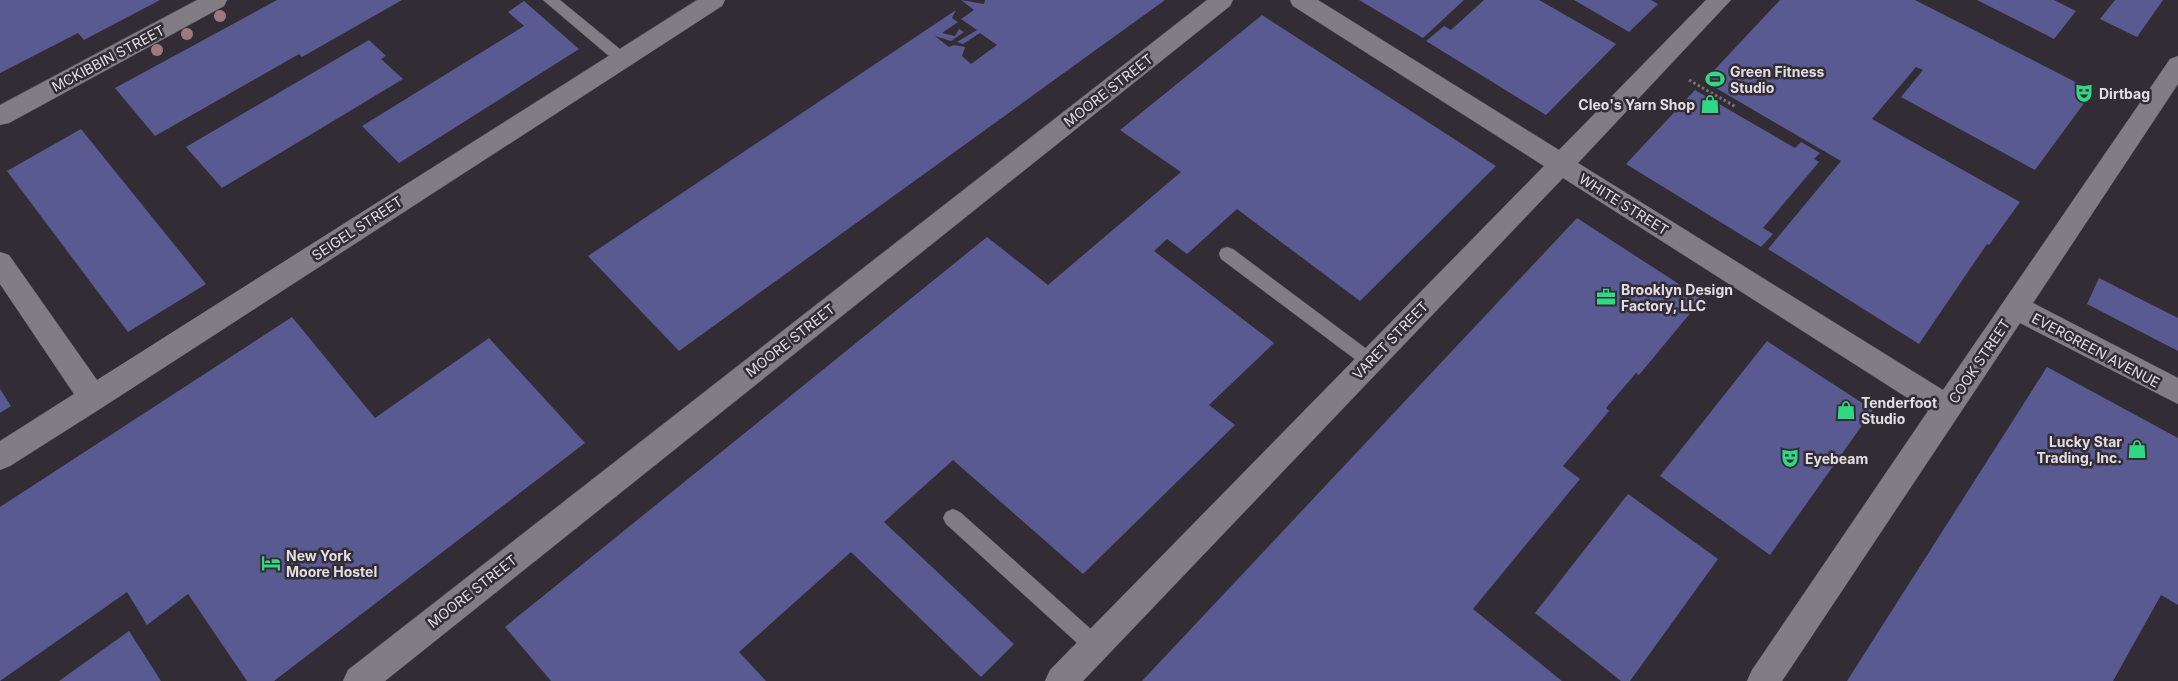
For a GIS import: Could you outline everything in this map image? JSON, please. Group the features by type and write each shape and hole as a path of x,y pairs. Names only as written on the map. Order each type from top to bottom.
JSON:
{"street":[{"name":"MCKIBBIN STREET","path":"0,116 216,0"},
{"name":"SEIGEL STREET","path":"0,457 714,0"},
{"name":"MOORE STREET","path":"359,681 1222,0"},
{"name":"WHITE STREET","path":"1301,0 1947,408"},
{"name":"VARET STREET","path":"1060,681 1720,0"},
{"name":"COOK STREET","path":"1763,681 2178,65"},
{"path":"0,263 92,398"},
{"name":"EVERGREEN AVENUE","path":"2015,308 2178,392"}],"lane":[{"path":"550,0 621,58"},
{"path":"1227,254 1370,361"},
{"path":"953,518 1094,646"}],"path":[{"path":"1689,80 1736,107"}],"building":[{"path":"0,0 160,0 84,40 78,33 0,73"},
{"path":"277,0 402,0 302,57 299,54 155,136 115,88"},
{"path":"961,0 984,4 985,0 1165,0 679,351 588,256 956,10 952,18 958,22 942,33 955,36 959,29 964,32 951,41 935,36 949,47 954,45 965,47 962,56 971,64 997,45 980,33 963,44 957,42 977,30 961,19 974,10"},
{"path":"1359,0 1464,0 1423,38"},
{"path":"1484,0 1539,0 1616,44 1546,115 1426,41 1444,26 1451,30"},
{"path":"1574,0 1651,0 1658,4 1629,32"},
{"path":"1780,0 1915,0 2093,91 2035,170 1901,97 1923,70 1916,67 1872,119 2020,202 1989,245 1987,244 1919,344 1768,249 1841,161 1704,81"},
{"path":"1977,0 2054,0 2076,11 2054,39"},
{"path":"2115,0 2163,0 2137,37 2100,19"},
{"path":"524,1 579,49 399,163 362,126 524,26 508,12"},
{"path":"1262,15 1496,166 1360,301 1237,209 1187,254 1167,239 1154,251 1274,343 1209,405 1235,425 1083,574 953,460 884,522 1014,644 981,677 851,552 739,652 766,681 551,681 505,627 987,237 1048,285 1181,172 1120,130"},
{"path":"369,40 386,56 381,59 403,79 222,188 186,147"},
{"path":"1695,90 1795,148 1801,142 1820,153 1814,159 1819,162 1763,228 1773,234 1761,247 1626,164"},
{"path":"81,129 206,284 128,332 7,171"},
{"path":"1577,218 1702,299 1639,375 1636,373 1606,408 1609,411 1563,466 1580,479 1473,609 1562,681 1142,681"},
{"path":"2099,278 2178,318 2178,351 2087,304"},
{"path":"292,317 375,418 489,338 585,443 274,681 247,681 188,594 147,625 127,592 0,681 0,507"},
{"path":"1767,341 1873,410 1770,555 1660,476"},
{"path":"2047,367 2178,438 2178,605 2161,595 2113,681 1847,681"},
{"path":"0,389 11,406 0,413"},
{"path":"1628,494 1718,559 1630,681 1621,681 1535,613"},
{"path":"129,631 161,681 59,681"}],"place":[{"name":"Green Fitness Studio","path":"1715,79"},
{"name":"Dirtbag","path":"2084,93"},
{"name":"Cleo's Yarn Shop","path":"1710,104"},
{"name":"Brooklyn Design Factory, LLC","path":"1606,297"},
{"name":"Tenderfoot Studio","path":"1846,410"},
{"name":"Lucky Star Trading, Inc.","path":"2137,449"},
{"name":"Eyebeam","path":"1790,458"},
{"name":"New York Moore Hostel","path":"271,563"}]}
